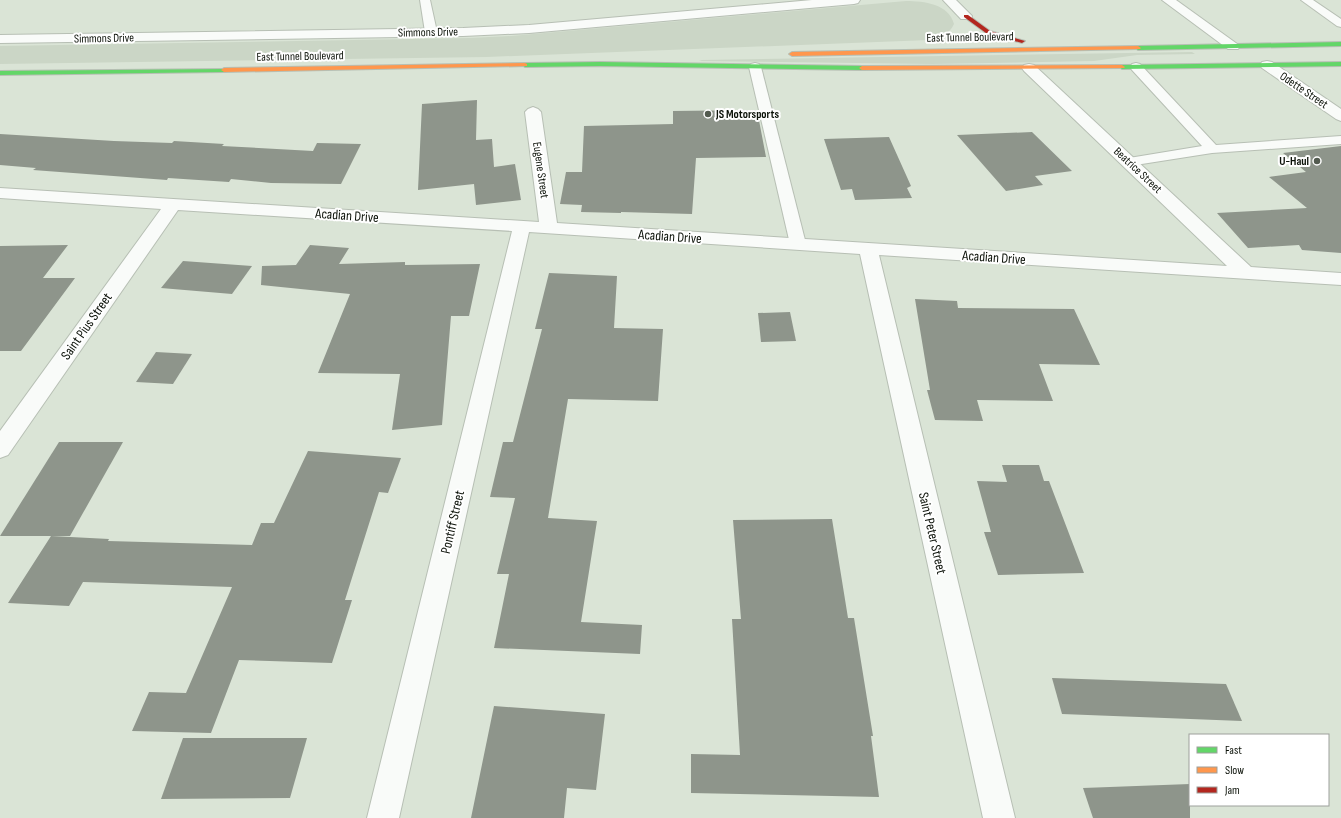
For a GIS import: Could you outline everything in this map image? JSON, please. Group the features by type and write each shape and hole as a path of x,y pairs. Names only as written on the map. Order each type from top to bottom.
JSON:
{"main road":[{"path":"966,21 988,32 1019,41 1078,48"},
{"path":"920,50 948,42"},
{"path":"1267,65 1281,51 1319,44"},
{"name":"East Tunnel Boulevard","path":"784,54 920,50 1341,44"},
{"path":"1189,66 1225,55 1233,46"},
{"name":"East Tunnel Boulevard","path":"600,64 705,56"},
{"name":"East Tunnel Boulevard","path":"0,73 600,64 754,67 1030,68 1341,64"}],"street":[{"name":"Simmons Drive","path":"0,39 529,29 854,0"},
{"path":"949,0 966,21"},
{"path":"1168,0 1233,46"},
{"name":"Odette Street","path":"1267,65 1341,116"},
{"name":"Beatrice Street","path":"1030,68 1246,273"},
{"name":"Eugene Street","path":"533,112 549,229"},
{"name":"Acadian Drive","path":"0,193 1341,279"},
{"name":"Saint Pius Street","path":"0,448 173,204"},
{"name":"Pontiff Street","path":"383,818 522,226"},
{"name":"Saint Peter Street","path":"868,249 999,818"}],"lane":[{"path":"425,0 429,17 430,32"},
{"path":"1306,0 1341,24"},
{"path":"754,67 798,244"},
{"path":"1136,67 1212,148"},
{"path":"1129,162 1212,148 1341,140"}],"green space":[{"path":"906,1 928,3 941,8 951,17 954,24 952,28 940,37 929,40 487,57 0,64 0,46 511,36"},
{"path":"1192,52 1195,54 1137,55 1094,61 932,64 699,61 702,60"}],"building":[{"path":"477,100 476,140 492,139 494,167 515,164 521,200 476,205 474,184 418,190 422,104"},
{"path":"757,110 766,157 696,158 692,214 581,212 582,205 560,204 566,172 582,172 584,126 673,124 673,111"},
{"path":"1032,132 1072,171 1035,176 1043,185 1006,191 957,135"},
{"path":"0,134 114,141 172,143 174,141 224,144 222,146 313,151 317,143 361,144 341,184 271,183 231,179 229,182 168,178 167,180 33,170 36,168 0,165"},
{"path":"889,137 911,186 907,188 912,198 855,200 852,189 841,190 824,139"},
{"path":"1341,146 1341,253 1302,250 1299,245 1248,248 1217,213 1307,208 1269,177 1306,172 1283,153"},
{"path":"68,245 43,278 75,278 21,351 0,351 0,246"},
{"path":"310,245 349,248 339,264 405,262 405,265 480,264 469,316 451,316 442,425 392,430 400,374 318,373 350,294 261,285 262,266 296,265"},
{"path":"183,261 252,266 232,294 161,288"},
{"path":"549,273 617,276 614,328 663,329 658,401 568,399 548,518 597,521 581,622 642,625 640,654 494,648 509,574 497,574 515,498 490,497 503,442 513,442 542,329 535,329"},
{"path":"915,299 957,301 958,308 1074,309 1100,365 1039,364 1053,401 977,400 983,421 935,420 927,390 930,390"},
{"path":"790,312 796,341 761,342 758,313"},
{"path":"156,352 192,354 173,384 136,382"},
{"path":"59,442 123,442 70,536 0,536"},
{"path":"308,451 401,458 388,493 379,492 345,600 352,600 332,663 239,660 211,733 132,731 149,692 186,693 232,587 83,582 69,606 8,603 51,536 109,539 108,541 252,545 261,523 274,523"},
{"path":"1002,465 1039,465 1044,481 1049,481 1084,573 998,575 984,532 991,532 977,481 1007,482"},
{"path":"832,519 848,618 854,618 873,736 871,736 879,797 691,793 691,754 740,755 732,619 741,619 733,520"},
{"path":"1052,678 1226,684 1242,721 1062,714"},
{"path":"494,706 605,714 596,790 567,788 564,818 471,818"},
{"path":"183,738 307,738 290,798 161,799"},
{"path":"1189,784 1190,818 1093,818 1083,788"}],"traffic: fast":[{"path":"1138,48 1341,44"},
{"path":"525,65 600,64 862,68"},
{"path":"1122,67 1341,64"},
{"path":"0,73 224,70"}],"traffic: slow":[{"path":"792,54 1138,48"},
{"path":"224,70 525,65"},
{"path":"862,68 1122,67"}],"traffic: jam":[{"path":"966,16 988,32 1022,41"}],"place":[{"name":"JS Motorsports","path":"708,114"},
{"name":"U-Haul","path":"1317,161"}]}
